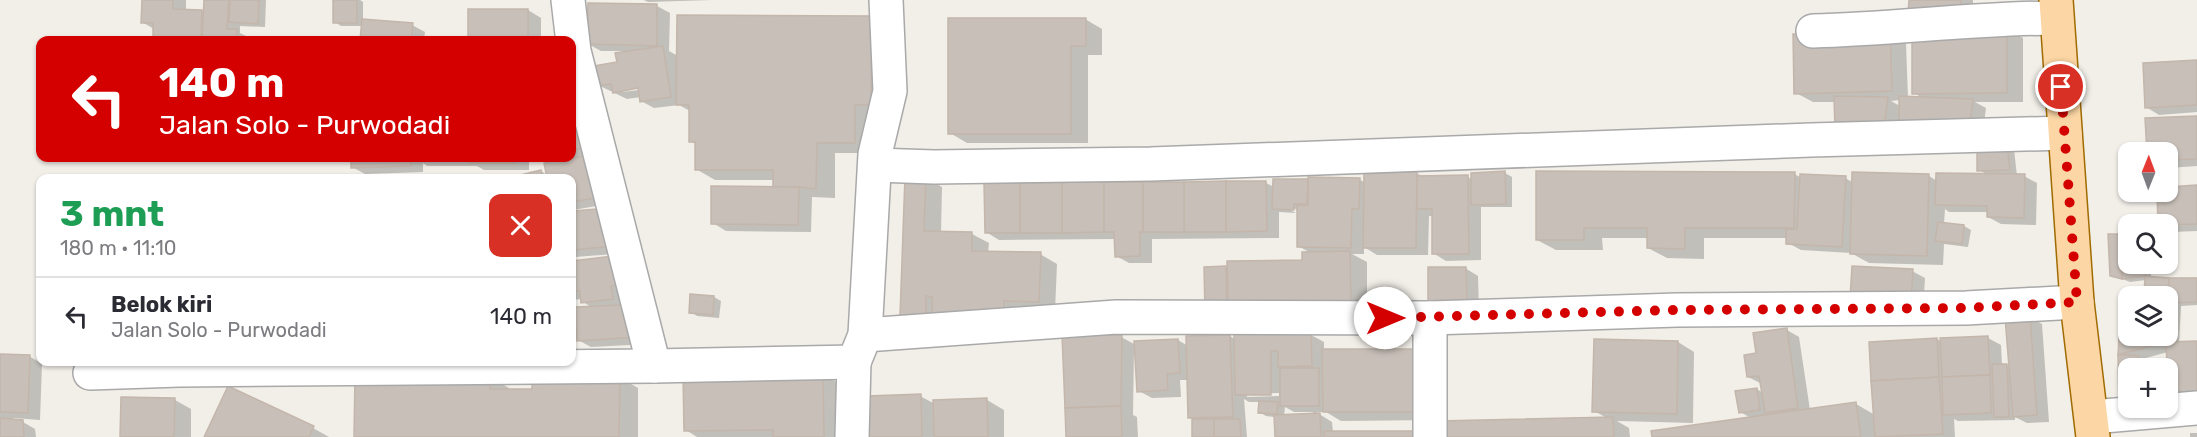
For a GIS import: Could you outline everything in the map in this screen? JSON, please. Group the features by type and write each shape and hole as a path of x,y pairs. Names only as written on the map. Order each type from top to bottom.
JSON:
{"main road":[{"path":"2056,9 2077,302 2092,427"}],"street":[{"path":"568,0 572,36"},
{"path":"852,437 875,154 890,91 886,0"},
{"path":"1813,31 1877,29 2017,18 2056,9"},
{"path":"576,59 654,366"},
{"path":"874,165 1151,164 2064,133"},
{"path":"576,366 654,366 859,348 1116,317 1430,318 1677,310 1966,308 2077,302"},
{"path":"1430,318 1430,437"},
{"path":"90,373 422,366"},
{"path":"2092,427 2197,408"}],"building":[{"path":"142,0 173,0 173,9 202,10 201,36 153,36 153,23 141,23"},
{"path":"204,0 229,0 227,29 237,29 237,36 202,36"},
{"path":"230,0 259,0 258,24 229,22"},
{"path":"333,0 357,0 357,23 333,23"},
{"path":"1909,0 1961,0 1960,16 1908,15"},
{"path":"588,3 657,4 657,46 587,44"},
{"path":"468,9 528,9 528,36 468,36"},
{"path":"677,15 872,16 871,105 855,105 855,143 817,143 816,189 773,188 773,170 695,170 695,142 689,142 689,105 676,105"},
{"path":"948,18 1086,18 1086,46 1071,46 1071,134 948,134"},
{"path":"362,19 413,23 411,36 360,36"},
{"path":"1912,27 2007,27 2007,93 1912,94"},
{"path":"1890,32 1892,91 1794,94 1793,34"},
{"path":"663,46 671,97 640,102 638,88 613,93 611,84 596,86 593,66 617,62 615,53"},
{"path":"2197,60 2197,105 2145,108 2143,63"},
{"path":"1834,96 1888,97 1884,129 1835,130"},
{"path":"1899,96 1973,99 1970,125 1899,127"},
{"path":"2197,116 2197,159 2178,160 2178,142 2146,142 2145,118"},
{"path":"576,117 586,146 576,150"},
{"path":"1977,143 2007,144 2010,170 1977,171"},
{"path":"595,154 602,197 576,201 576,174 546,174 544,163 576,162 576,157"},
{"path":"351,162 410,162 411,166 351,168"},
{"path":"469,162 516,162 516,163"},
{"path":"541,170 542,174 524,174"},
{"path":"1364,171 1417,171 1416,248 1363,248"},
{"path":"1505,171 1506,204 1471,205 1471,173"},
{"path":"1536,171 1795,172 1794,228 1685,228 1685,249 1647,248 1647,228 1584,228 1584,240 1536,240"},
{"path":"1852,172 1929,174 1927,256 1850,254"},
{"path":"1936,173 2025,174 2024,218 1987,217 1987,206 1935,205"},
{"path":"1800,174 1846,176 1842,247 1786,244 1786,229 1797,229"},
{"path":"1468,175 1469,254 1432,254 1432,209 1417,209 1417,176"},
{"path":"905,176 926,176 924,231 972,232 972,251 1041,252 1039,302 1004,301 1004,313 932,321 932,297 926,296 926,317 900,316"},
{"path":"1308,177 1360,178 1359,209 1352,209 1351,248 1297,247 1297,205 1308,205"},
{"path":"1273,179 1308,179 1307,204 1294,204 1294,210 1272,209"},
{"path":"1226,181 1266,181 1267,231 1226,232"},
{"path":"1226,181 1226,232 1184,232 1184,182"},
{"path":"1062,182 1104,182 1104,232 1062,233"},
{"path":"1062,182 1062,233 1020,233 1020,183"},
{"path":"1104,182 1143,182 1143,232 1140,232 1140,256 1115,257 1114,232 1104,232"},
{"path":"1143,182 1184,182 1184,232 1143,232"},
{"path":"984,183 1020,183 1020,233 985,233"},
{"path":"2197,185 2197,224 2178,224 2178,214 2158,214 2157,202 2178,202 2178,186"},
{"path":"711,186 799,187 798,225 711,224"},
{"path":"611,208 615,246 576,250 576,211"},
{"path":"1938,222 1964,225 1962,244 1935,241"},
{"path":"2108,234 2118,234 2118,274 2122,274 2122,279 2110,276"},
{"path":"1350,251 1351,307 1228,308 1227,261 1302,260 1302,252"},
{"path":"613,256 617,285 611,286 613,299 581,303 580,291 576,292 576,261"},
{"path":"1226,266 1227,313 1205,314 1204,267"},
{"path":"1852,266 1913,269 1911,302 1850,299"},
{"path":"1428,267 1466,267 1467,303 1428,304"},
{"path":"2122,274 2145,274 2145,276 2122,279"},
{"path":"2145,276 2169,278 2169,286 2145,286"},
{"path":"2169,278 2197,278 2197,302 2178,303 2178,286 2169,286"},
{"path":"690,294 714,296 713,315 689,313"},
{"path":"624,305 637,337 577,341 576,307"},
{"path":"2030,315 2037,415 2013,417 2005,317"},
{"path":"1787,328 1798,408 1765,413 1759,376 1747,377 1744,355 1756,353 1753,333"},
{"path":"1311,333 1312,366 1278,367 1278,351 1271,351 1271,395 1235,395 1234,334"},
{"path":"1062,335 1122,335 1121,406 1065,408"},
{"path":"1230,335 1233,417 1188,418 1186,336"},
{"path":"1988,336 1990,375 1942,377 1940,338"},
{"path":"1937,338 1939,377 1871,381 1869,342"},
{"path":"1178,339 1180,373 1167,374 1168,390 1137,392 1134,341"},
{"path":"1594,339 1678,341 1677,414 1592,412"},
{"path":"2197,341 2197,392 2178,393 2178,358 2167,358 2166,346 2178,346 2178,342"},
{"path":"2118,346 2151,346 2118,355"},
{"path":"1322,349 1422,349 1422,412 1323,412"},
{"path":"0,354 30,355 28,413 0,412"},
{"path":"2118,355 2138,355 2138,358 2118,358"},
{"path":"1992,364 2007,364 2009,417 1994,417"},
{"path":"1280,368 1319,368 1319,406 1280,406"},
{"path":"823,373 824,437 773,437 773,430 684,431 683,374"},
{"path":"355,374 490,376 490,389 532,389 532,375 620,376 619,437 354,437"},
{"path":"1990,375 1991,413 1943,415 1942,377"},
{"path":"1939,377 1943,434 1875,437 1871,381"},
{"path":"228,386 314,426 309,437 204,437"},
{"path":"1757,388 1760,410 1739,413 1735,391"},
{"path":"921,394 922,437 868,437 867,396"},
{"path":"121,397 175,398 174,437 120,437"},
{"path":"987,398 988,437 934,437 933,400"},
{"path":"1259,401 1278,402 1277,414 1258,413"},
{"path":"1856,402 1861,437 1652,437 1651,431"},
{"path":"1121,406 1122,437 1066,437 1065,408"},
{"path":"1320,413 1321,437 1275,437 1274,415"},
{"path":"1613,417 1614,437 1439,437 1438,421"},
{"path":"0,418 23,420 24,437 0,437"},
{"path":"1192,419 1214,419 1214,437 1192,437"},
{"path":"1214,419 1240,419 1241,437 1214,437"},
{"path":"1324,431 1423,431 1423,437 1324,437"}],"route":[{"path":"1385,318 1677,310 1966,308 2077,302 2061,87"}]}
